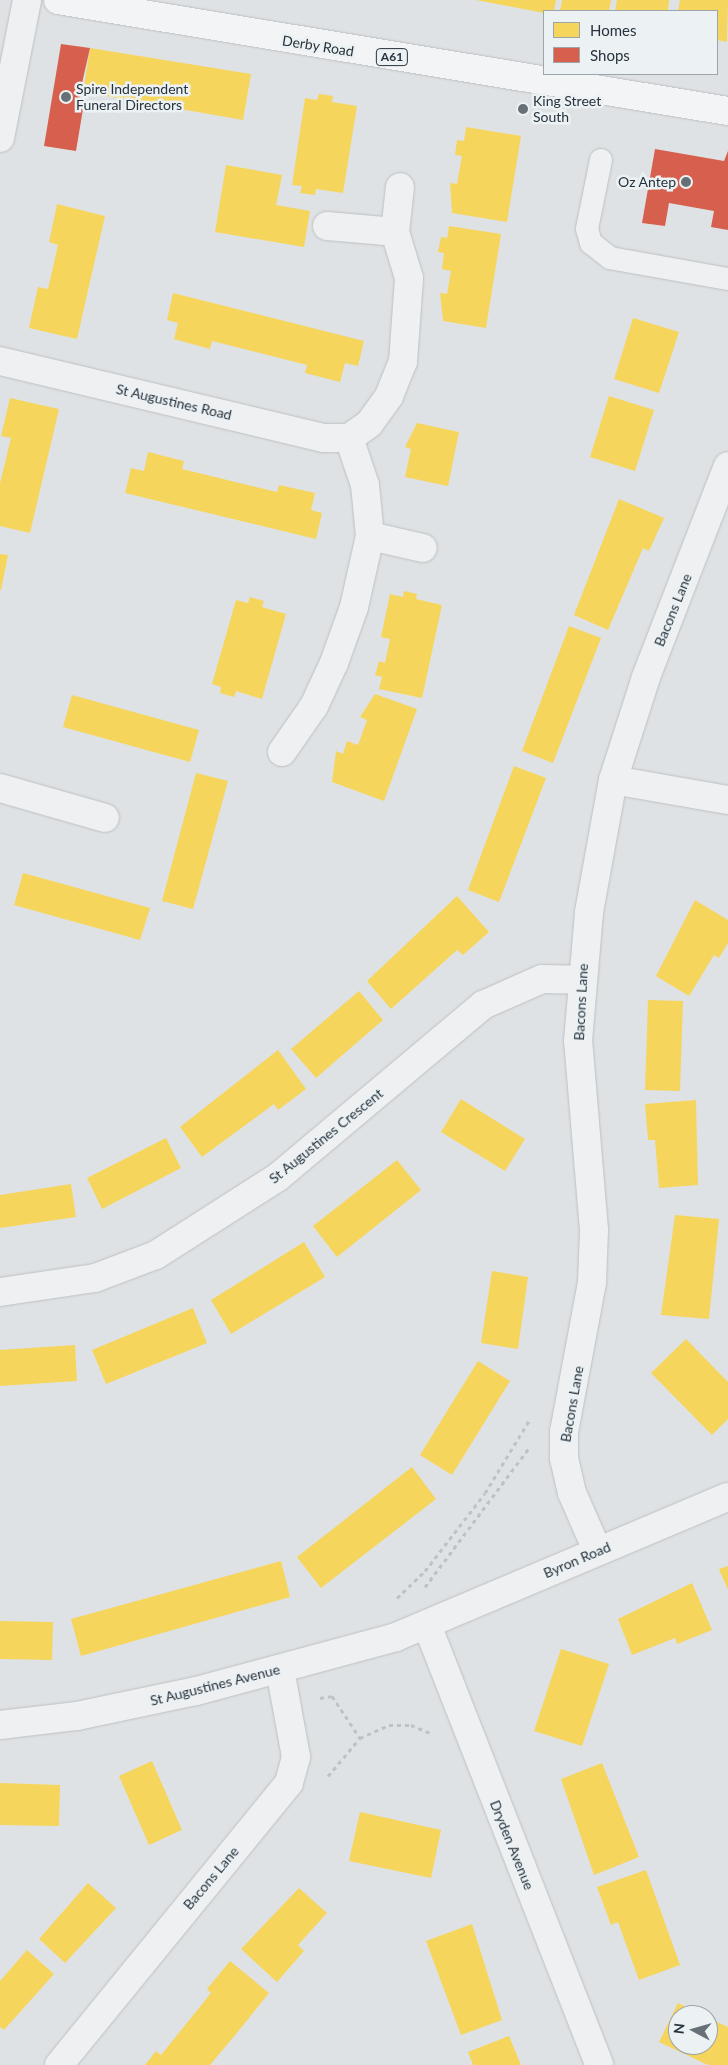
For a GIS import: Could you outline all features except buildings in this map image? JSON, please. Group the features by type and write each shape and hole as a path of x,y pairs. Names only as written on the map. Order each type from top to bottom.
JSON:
{"highway":[{"name":"Derby Road","path":"58,0 728,111"}],"street":[{"path":"0,138 28,0"},
{"path":"282,752 314,706 334,664 354,607 370,536 365,485 349,438 374,417 403,362 409,278 394,232 400,186"},
{"path":"327,226 394,232"},
{"name":"St Augustines Road","path":"0,361 324,438 349,438"},
{"name":"Bacons Lane","path":"597,1550 572,1493 564,1458 564,1432 592,1282 594,1230 578,1041 581,980 598,846 613,780 646,677 728,466"},
{"path":"370,536 423,548"},
{"path":"613,780 728,800"},
{"path":"0,788 105,818"},
{"name":"St Augustines Crescent","path":"0,1292 95,1278 156,1255 278,1177 483,1005 542,979 581,980"},
{"name":"Byron Road","path":"426,1625 597,1550 728,1496"},
{"name":"St Augustines Avenue","path":"0,1725 77,1716 280,1669 396,1637 426,1625"},
{"name":"Dryden Avenue","path":"426,1625 470,1732 599,2065"},
{"name":"Bacons Lane","path":"58,2065 289,1783 296,1757 289,1704 280,1669"}],"lane":[{"path":"600,160 588,229 591,243 610,258 728,279"}],"path":[{"path":"396,1637 389,1605 425,1571 485,1493 533,1414"},
{"path":"422,1590 532,1445"},
{"path":"289,1704 332,1696 360,1738"},
{"path":"289,1783 314,1792 360,1738 389,1725 412,1725 431,1732 441,1745 470,1732"}],"place":[{"name":"Spire Independent Funeral Directors","path":"66,97"},
{"name":"King Street South","path":"523,109"},
{"name":"Oz Antep","path":"686,182"}]}
